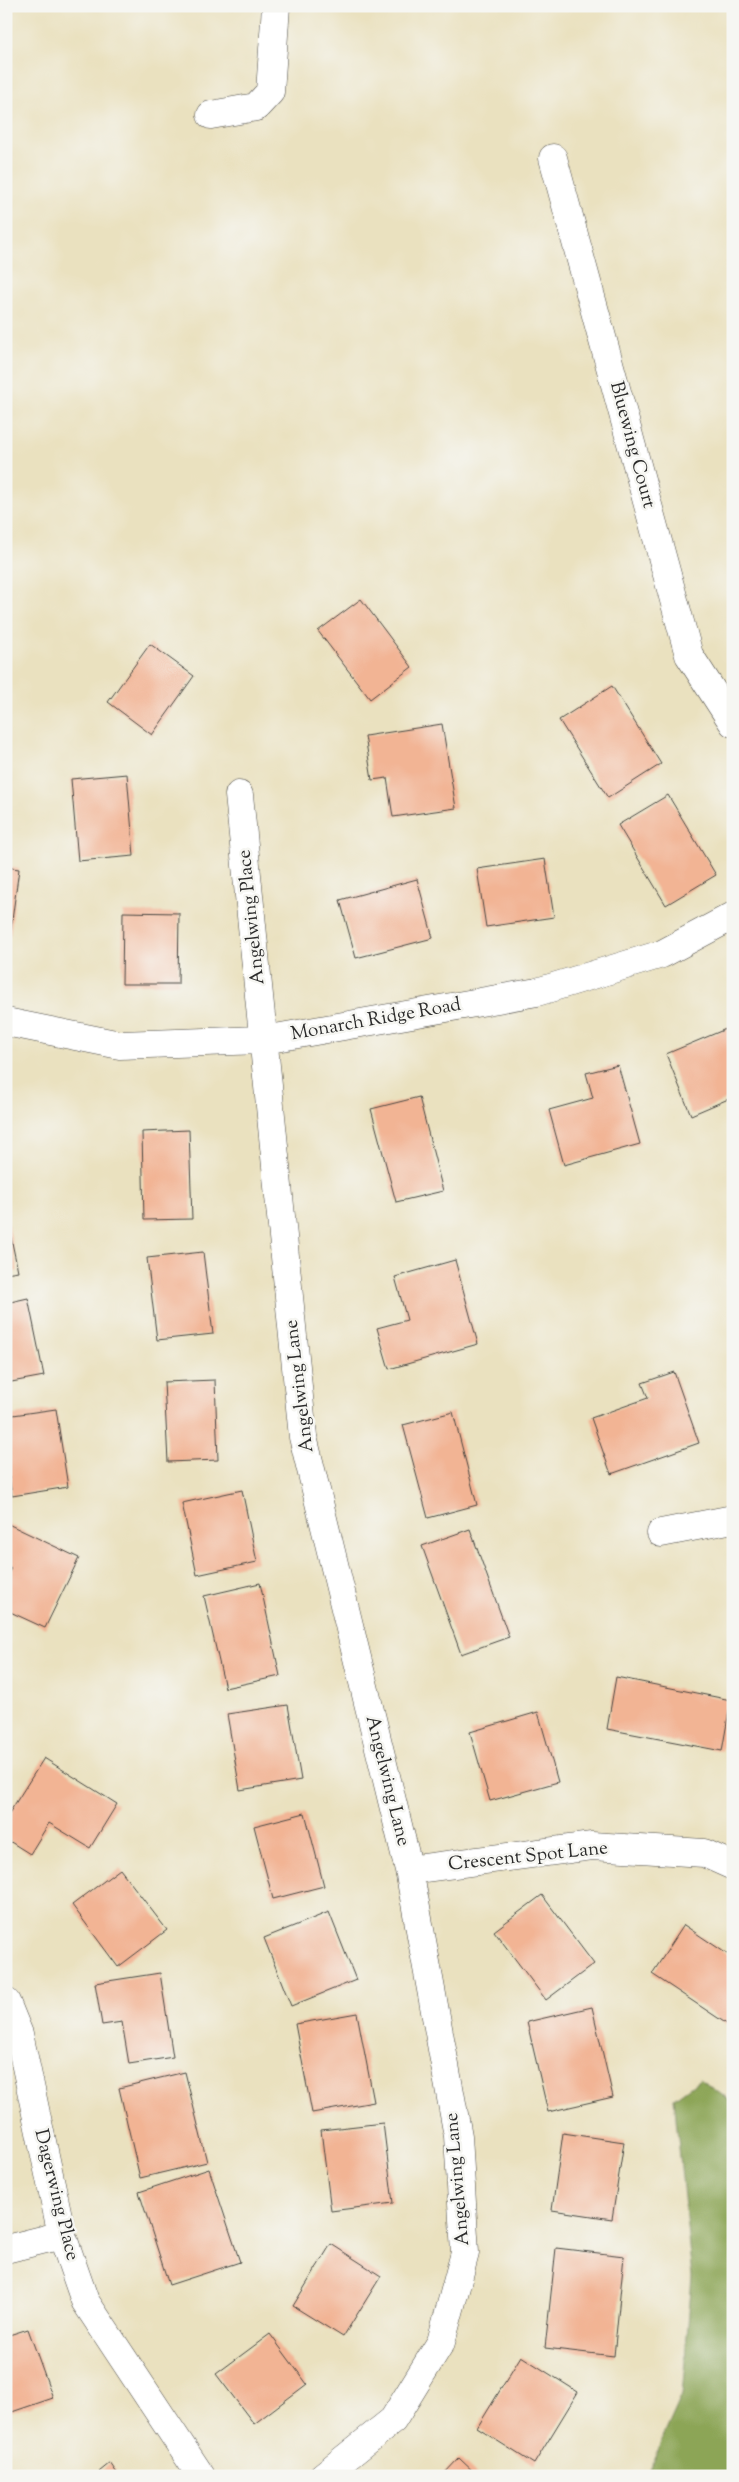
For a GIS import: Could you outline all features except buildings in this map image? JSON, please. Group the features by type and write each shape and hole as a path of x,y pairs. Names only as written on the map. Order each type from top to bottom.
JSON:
{"street":[{"path":"211,115 256,107 270,92 276,6"},
{"name":"Bluewing Court","path":"553,158 689,655 733,723"},
{"name":"Angelwing Place","path":"239,794 264,1040"},
{"name":"Monarch Ridge Road","path":"6,1022 120,1045 264,1040 537,992 662,954 733,916"},
{"name":"Angelwing Lane","path":"264,1040 303,1438 409,1870 458,2136 465,2253 441,2342 393,2420 322,2476"},
{"path":"661,1533 733,1520"},
{"name":"Crescent Spot Lane","path":"409,1870 592,1846 704,1853 733,1866"},
{"name":"Dagerwing Place","path":"6,2002 19,2034 62,2235 86,2301 201,2476"},
{"path":"6,2249 62,2235"}],"green space":[{"path":"700,2079 733,2103 733,2476 646,2476 682,2395 692,2277 674,2098"}]}
